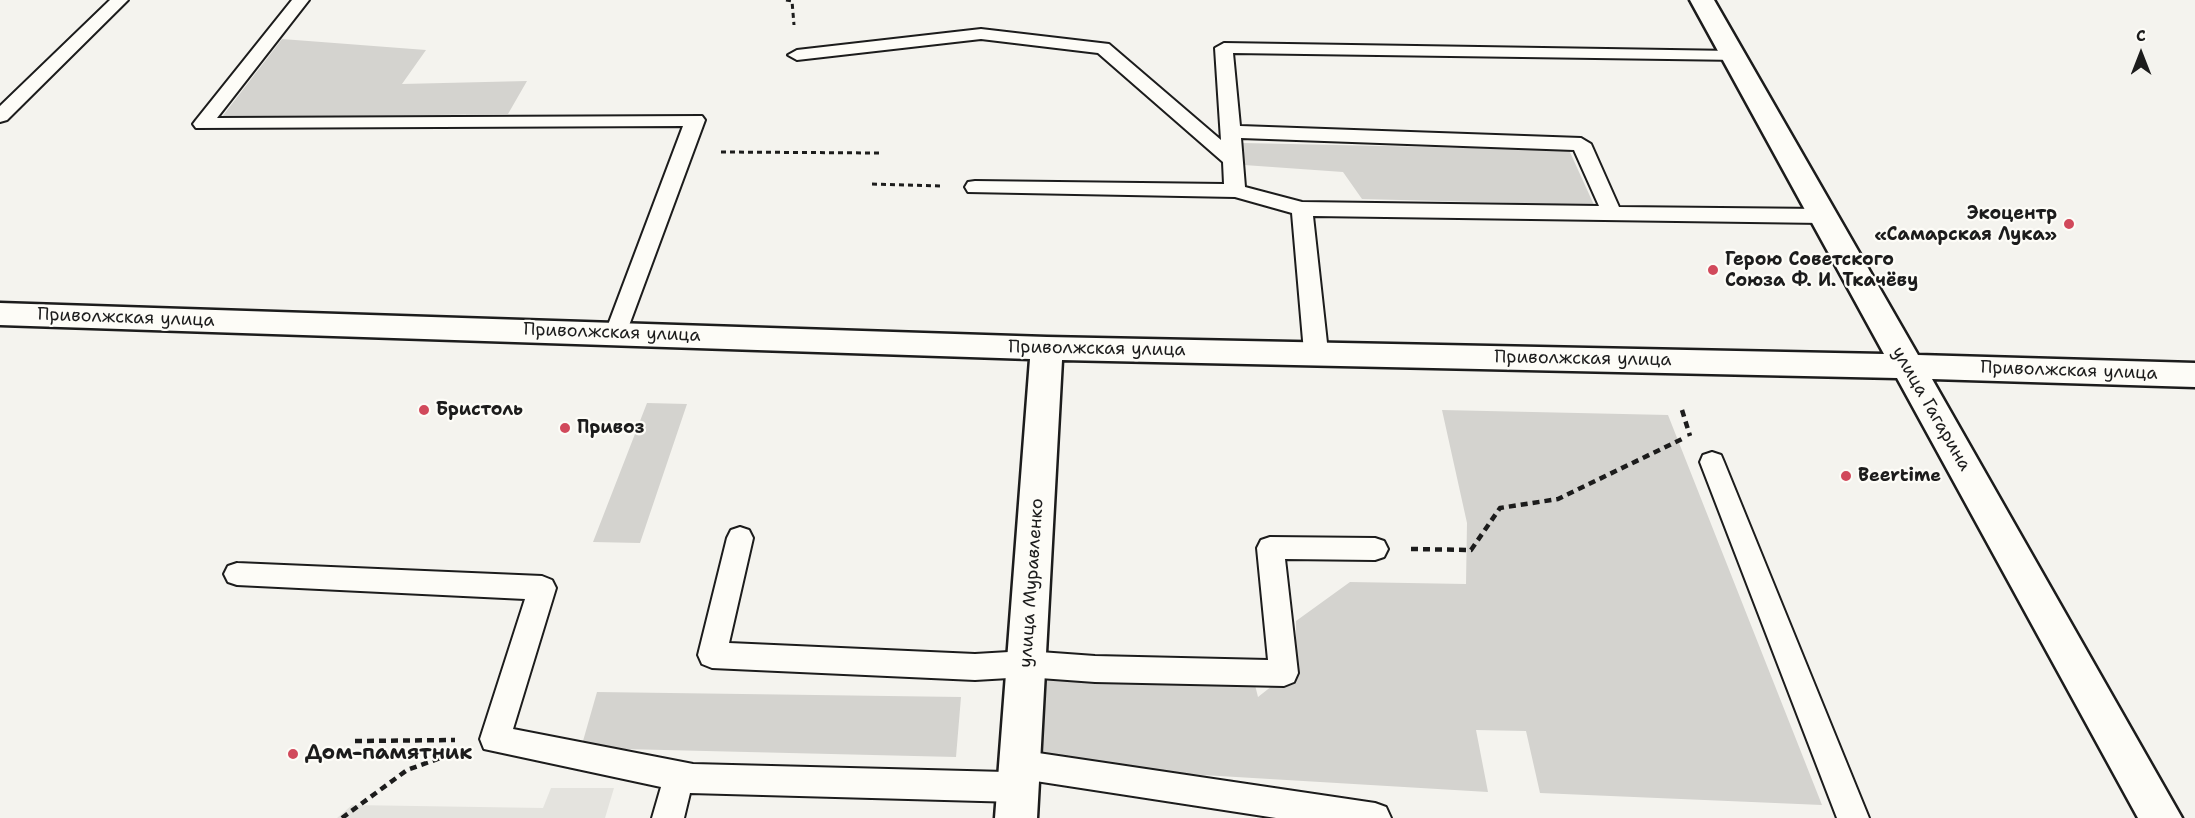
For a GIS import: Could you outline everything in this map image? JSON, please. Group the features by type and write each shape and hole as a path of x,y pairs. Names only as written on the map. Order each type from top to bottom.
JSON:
{"street":[{"name":"улица Гагарина","path":"1702,0 2161,818"},
{"name":"Приволжская улица","path":"0,314 1047,348 1316,352 2195,375"},
{"name":"улица Муравленко","path":"1017,790 1047,348"}],"lane":[{"path":"0,116 120,0"},
{"path":"301,0 203,124 695,120 616,333"},
{"path":"797,55 981,34 1103,48 1233,160"},
{"path":"1235,191 1224,48 1734,56"},
{"path":"1231,132 1581,144 1612,213"},
{"path":"975,187 1235,191 1302,209 1822,216"},
{"path":"1302,209 1316,352"},
{"path":"1712,462 1853,818"},
{"path":"740,538 712,655 975,666 1026,664 1095,669 1284,673 1270,548 1375,549"},
{"path":"237,574 542,588 495,739 693,779 1017,790 1375,818"},
{"path":"668,818 680,776"}],"path":[{"path":"684,151 880,153"},
{"path":"872,184 975,187"},
{"path":"1375,549 1471,550 1500,508 1558,499 1690,435"},
{"path":"356,741 495,739"},
{"path":"342,818 407,770 495,739"}],"shaded area":[{"path":"282,39 426,50 402,84 527,81 508,114 221,118"},
{"path":"1243,143 1569,150 1594,205 1362,199 1343,172 1244,165"},
{"path":"647,403 687,404 640,543 593,542"},
{"path":"1442,410 1668,415 1822,805 1540,793 1526,731 1476,730 1488,792 1018,764 1026,676 1254,681 1258,697 1296,667 1296,621 1350,582 1466,584 1467,523"},
{"path":"597,692 961,697 956,757 581,748"},
{"path":"551,788 614,788 605,818 337,818 352,805 543,808"}],"place":[{"name":"Экоцентр «Самарская Лука»","path":"2069,224"},
{"name":"Герою Советского Союза Ф. И. Ткачёву","path":"1713,270"},
{"name":"Бристоль","path":"424,410"},
{"name":"Привоз","path":"565,428"},
{"name":"Beertime","path":"1846,476"},
{"name":"Дом-памятник","path":"293,754"}]}
